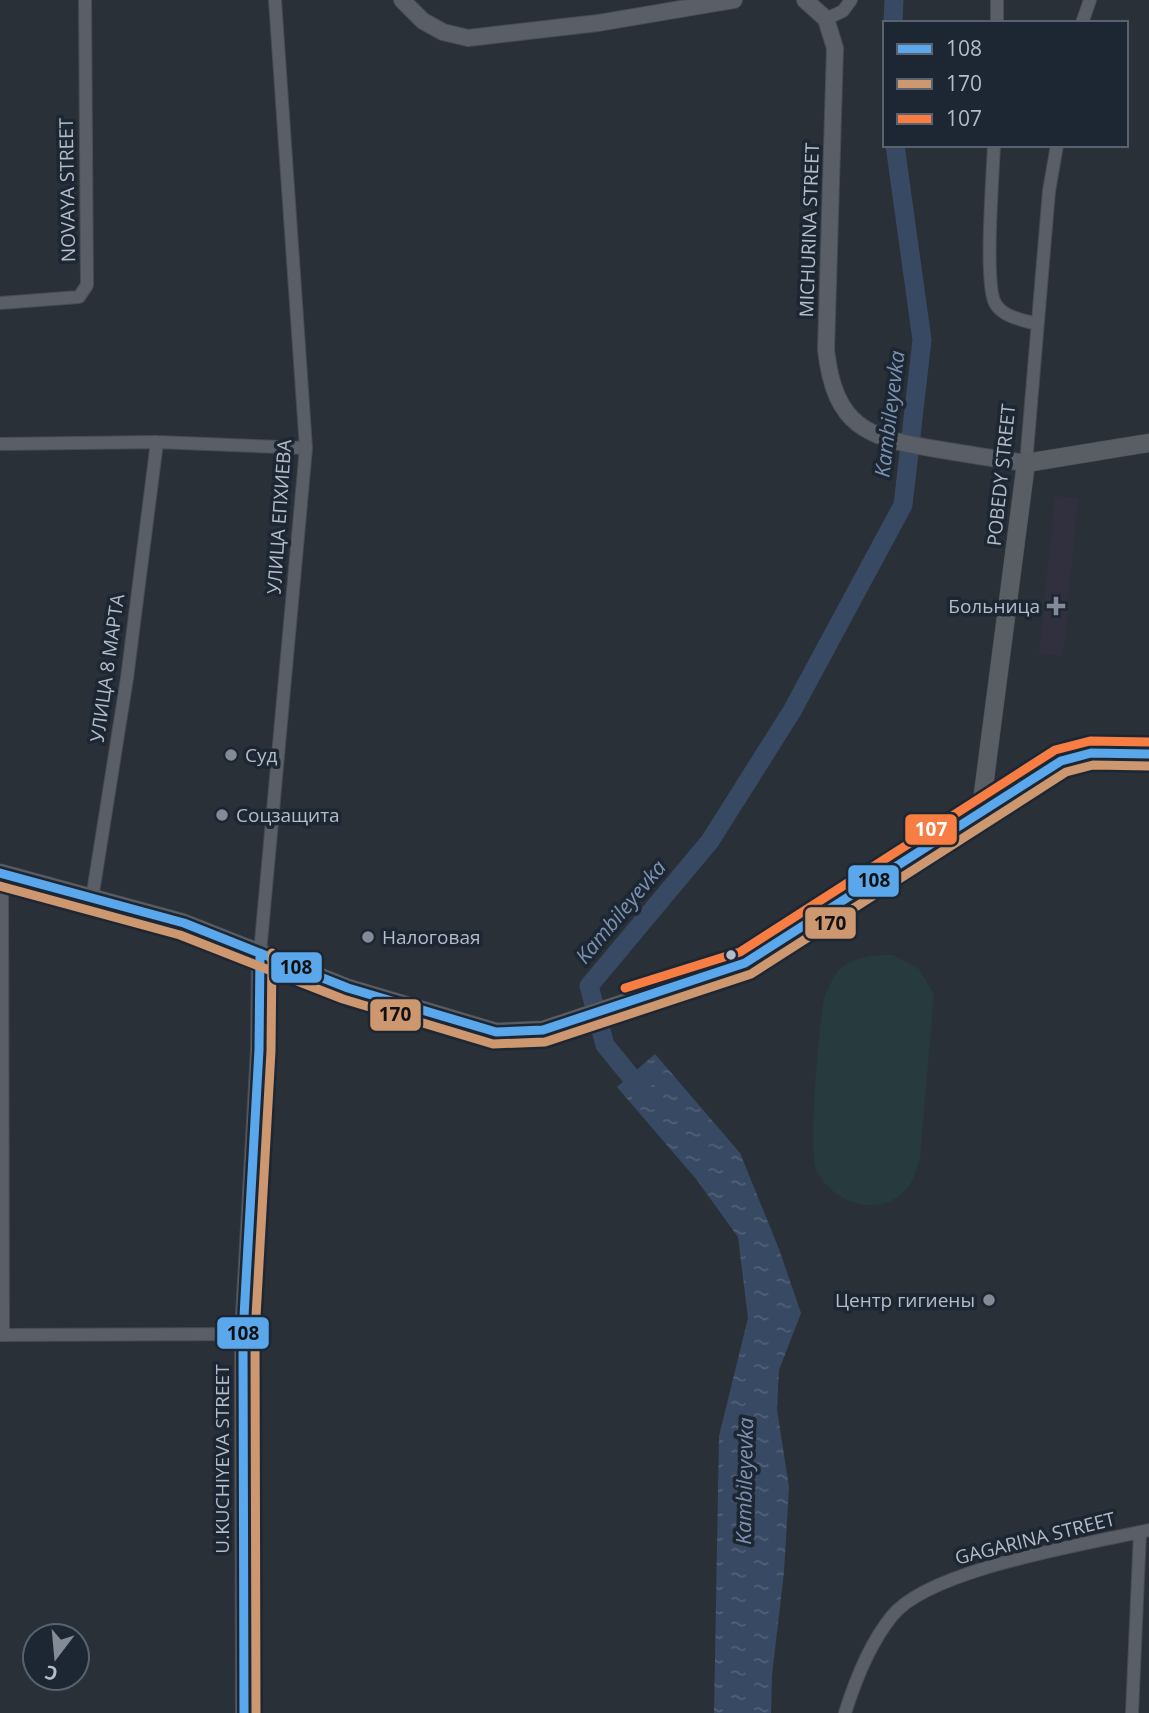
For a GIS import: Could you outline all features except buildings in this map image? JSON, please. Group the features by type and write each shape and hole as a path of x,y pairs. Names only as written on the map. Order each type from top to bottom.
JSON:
{"main road":[{"path":"1026,463 1149,443"},
{"name":"POBEDY STREET","path":"981,809 1026,463"},
{"path":"1,874 184,923 348,988 496,1032 543,1030 745,963 945,835 981,809 1061,761 1091,753 1149,754"}],"street":[{"name":"NOVAYA STREET","path":"0,303 79,297 87,285 85,0"},
{"name":"УЛИЦА ЕПХИЕВА","path":"260,953 306,448 275,0"},
{"path":"402,0 423,21 443,32 468,38 598,23 734,0"},
{"path":"805,0 826,19 843,11 851,0"},
{"path":"997,0 997,21"},
{"path":"1083,21 1090,0"},
{"name":"MICHURINA STREET","path":"826,19 835,48 827,269 829,373 845,410 867,432 893,443 1026,463"},
{"path":"994,147 990,278 994,302 1001,311 1014,318 1037,324"},
{"name":"POBEDY STREET","path":"1026,463 1049,191 1057,147"},
{"path":"0,444 157,442 306,448"},
{"name":"УЛИЦА 8 МАРТА","path":"92,899 127,678 157,442"},
{"path":"1,874 1,1335 243,1334"},
{"name":"U.KUCHIYEVA STREET","path":"244,1713 243,1334 259,1050 260,953"},
{"path":"1132,1713 1144,1531"},
{"name":"GAGARINA STREET","path":"845,1713 855,1682 892,1616 922,1591 959,1575 1144,1531"}],"shaded area":[{"name":"Больница","path":"1055,496 1078,498 1063,656 1039,653"}],"green space":[{"path":"893,955 919,969 934,994 920,1158 911,1183 900,1195 888,1202 860,1204 834,1192 816,1169 813,1139 822,1012 830,985 844,966 864,957"}],"water":[{"path":"655,1054 740,1153 779,1249 801,1313 779,1370 777,1410 789,1487 771,1713 714,1713 719,1436 748,1318 738,1237 696,1179 617,1087"}],"waterway":[{"name":"Kambileyevka","path":"893,21 894,0"},
{"name":"Kambileyevka","path":"645,1094 605,1045 589,986 710,841 792,711 903,505 922,340 895,147"}],"transit line":[{"name":"107","path":"625,988 740,952 1055,750 1090,741 1149,742"},
{"name":"108","path":"0,873 184,923 348,988 496,1032 543,1030 745,963 1061,761 1091,753 1149,754"},
{"name":"170","path":"0,886 180,935 343,999 493,1044 545,1042 751,974 1066,772 1093,765 1149,766"},
{"name":"108","path":"244,1713 243,1334 259,1050 260,953"},
{"name":"170","path":"256,1713 255,1334 271,1051 272,953"}],"place":[{"name":"Больница","path":"1056,606"},
{"name":"Суд","path":"231,755"},
{"name":"Соцзащита","path":"222,815"},
{"name":"Налоговая","path":"368,937"},
{"name":"Центр гигиены","path":"989,1300"}]}
